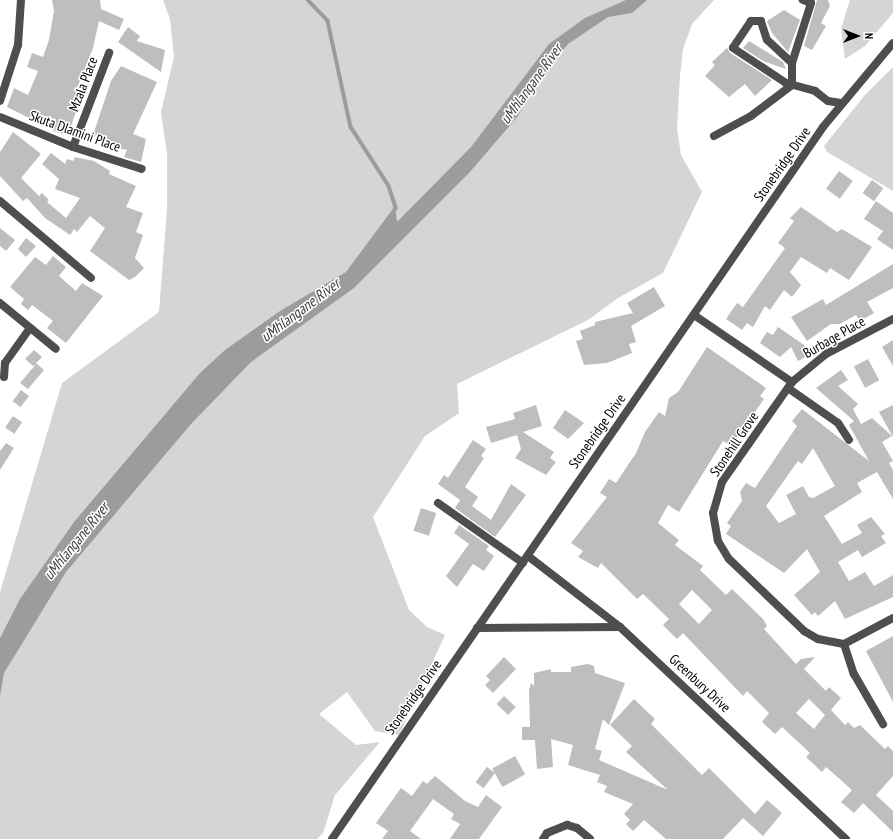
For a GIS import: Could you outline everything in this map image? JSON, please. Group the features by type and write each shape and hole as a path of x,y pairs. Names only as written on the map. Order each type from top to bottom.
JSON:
{"street":[{"path":"0,101 18,45 21,0"},
{"path":"792,85 792,64 811,3 803,0"},
{"path":"792,64 768,40 761,21 751,21 733,48 757,66 792,85 815,91 828,101 841,103"},
{"name":"Stonebridge Drive","path":"332,839 841,103 893,43"},
{"name":"Mzala Place","path":"73,146 109,53"},
{"path":"714,136 751,116 792,85"},
{"name":"Skuta Dlamini Place","path":"0,117 73,146 142,169"},
{"path":"0,201 91,278"},
{"path":"0,303 56,349"},
{"path":"694,315 790,385 833,419 849,440"},
{"name":"Burbage Place","path":"790,385 826,354 893,319"},
{"path":"4,377 5,363 30,328"},
{"name":"Stonehill Grove","path":"790,385 722,482 712,512 713,525 718,541 729,559 774,605 818,639 844,644"},
{"name":"Greenbury Drive","path":"438,503 525,559 620,627 846,839"},
{"path":"883,724 854,674 844,644 893,618"},
{"path":"478,628 620,627"},
{"path":"543,839 547,833 567,825 577,828 590,839"}],"shaded area":[{"path":"163,0 714,0 692,24 683,49 680,76 677,128 681,155 702,192 663,273 618,298 588,320 457,384 459,413 425,436 373,517 409,610 427,627 445,635 399,735 375,731 347,692 319,714 356,745 380,742 335,795 323,833 317,839 0,839 0,592 62,383 159,312 167,209 167,154 161,112 174,57 170,19"},
{"path":"850,0 893,0 893,13 865,46 845,59 841,29"},
{"path":"893,67 893,191 827,152 824,146 865,95"}],"water":[{"name":"uMhlangane River","path":"626,0 647,0 632,13 608,17 568,44 534,85 518,116 469,173 354,288 251,362 191,424 66,572 4,673 0,696 0,638 20,599 74,522 200,373 225,350 280,311 346,272 395,206 397,222 471,147 549,44 585,18"}],"building":[{"path":"52,0 100,0 101,9 124,19 119,30 99,21 93,48 77,88 83,91 68,135 53,131 56,119 33,114 31,119 7,107 14,88 28,95 38,71 27,67 32,53 43,57 49,40 54,11"},
{"path":"817,0 828,0 830,6 821,23 826,26 812,50 804,46"},
{"path":"784,10 800,20 788,52 772,33 767,21"},
{"path":"128,27 140,36 137,41 165,50 161,72 118,42"},
{"path":"749,41 783,62 786,69 763,61 743,48"},
{"path":"727,48 730,53 772,80 755,96 745,84 729,97 705,76 715,65 712,62"},
{"path":"121,66 157,82 133,134 146,139 141,162 124,157 127,150 107,145 109,139 93,135 111,81"},
{"path":"13,132 41,154 21,178 39,196 42,193 49,200 47,202 66,218 80,198 55,189 59,179 42,164 51,153 65,164 67,159 73,161 75,157 94,161 110,171 109,174 136,186 126,207 143,213 136,232 143,235 135,258 144,268 135,277 129,280 90,251 105,228 90,216 77,232 74,229 70,235 45,218 27,198 23,201 0,176 0,152"},
{"path":"839,171 853,181 840,199 826,189"},
{"path":"872,180 883,188 874,201 863,193"},
{"path":"876,201 893,213 893,250 877,239 883,231 864,219"},
{"path":"801,207 837,232 842,229 872,247 849,280 830,268 827,273 801,257 790,272 801,285 792,297 784,290 770,310 765,306 753,327 747,323 742,330 726,319 737,303 743,307 785,248 778,243 794,221 790,218"},
{"path":"0,228 15,240 6,251 0,246"},
{"path":"26,238 36,246 26,257 18,249"},
{"path":"53,256 66,267 59,276 76,291 82,283 103,296 66,343 47,328 53,321 32,305 28,310 21,304 24,299 10,287 35,257 46,265"},
{"path":"893,264 893,288 867,302 874,313 860,321 856,315 840,324 831,324 807,341 791,317 823,299 826,305"},
{"path":"654,287 665,306 631,326 636,342 629,344 632,353 607,363 584,365 576,341 583,339 580,331 595,325 595,322 633,313 627,303"},
{"path":"778,327 804,345 809,355 798,361 791,347 780,357 760,343 767,332 773,335"},
{"path":"893,340 893,366 882,347"},
{"path":"707,347 766,388 760,396 764,399 731,446 723,441 679,512 668,505 658,523 679,540 675,545 703,566 700,570 726,595 732,589 763,619 767,626 764,629 796,664 801,659 815,657 804,669 826,691 829,687 841,698 831,710 845,725 848,722 854,728 860,725 885,749 888,746 893,751 893,776 876,795 893,811 893,832 863,803 854,813 841,802 852,790 826,767 822,772 806,757 810,753 782,727 775,734 762,722 769,713 747,691 743,696 683,633 677,639 663,625 669,619 643,594 637,599 601,563 598,568 578,557 583,551 571,543 607,497 600,493 609,479 616,483 636,453 645,432 659,412 665,416 669,398 678,392","holes":["692,590 712,610 699,624 679,604","809,699 825,715 814,729 796,713"]},
{"path":"34,350 42,357 36,363 44,370 28,389 20,383 36,364 33,366 25,359"},
{"path":"868,359 879,380 865,388 854,367"},
{"path":"841,370 848,380 838,386 858,404 853,409 861,424 872,418 892,436 882,442 893,461 889,463 893,470 893,499 877,472 857,483 862,492 824,516 842,544 862,533 857,525 871,517 885,534 881,536 886,543 862,557 858,550 838,562 849,581 865,572 874,586 893,575 893,597 845,619 835,601 818,616 815,612 812,615 794,595 820,572 807,549 784,573 726,534 731,526 727,523 742,501 740,492 746,483 755,488 797,426 792,421 802,409 869,461 849,425 854,421 816,388","holes":["813,448 835,486 813,498 809,497 803,486 786,495 796,514 779,523 766,506 798,461 802,464"]},
{"path":"21,390 29,396 21,407 13,401"},
{"path":"536,405 542,426 523,432 554,452 550,458 556,462 546,475 515,458 521,449 517,435 491,443 486,427 515,419 513,413"},
{"path":"893,405 893,437 879,412"},
{"path":"565,410 584,423 568,439 553,428"},
{"path":"13,416 22,422 14,434 5,428"},
{"path":"473,440 486,449 481,456 484,458 465,487 478,497 472,506 491,520 511,484 526,495 495,537 455,508 460,500 438,484 444,475 448,478"},
{"path":"6,443 14,448 0,470 0,451"},
{"path":"421,508 436,513 429,536 414,531"},
{"path":"459,525 489,546 486,550 494,556 484,571 473,564 457,587 446,576 469,544 454,533"},
{"path":"893,636 893,702 866,651"},
{"path":"504,657 516,669 493,693 485,685 490,680 486,676"},
{"path":"588,664 594,666 595,673 625,683 609,725 603,719 595,749 602,751 599,760 668,790 626,752 632,746 610,725 634,699 655,719 651,724 702,775 709,768 755,814 767,800 782,813 763,836 743,818 723,839 666,839 644,820 633,831 626,824 630,820 624,814 633,804 604,792 607,786 597,782 600,775 568,765 573,745 551,739 553,767 537,769 535,740 522,740 522,727 530,727 529,690 531,683 534,686 534,673 551,669 551,672 571,672 571,667"},
{"path":"504,696 516,707 508,715 496,704"},
{"path":"515,756 525,774 502,787 492,769"},
{"path":"487,767 495,773 484,788 476,782"},
{"path":"435,776 465,801 478,807 486,795 502,807 479,839 450,839 460,824 451,819 454,814 433,799 410,831 421,839 382,839 388,831 376,823 401,788 412,796 423,781 427,784"}],"waterway":[{"path":"308,0 328,21 351,127 389,186 396,208 394,212"}]}
